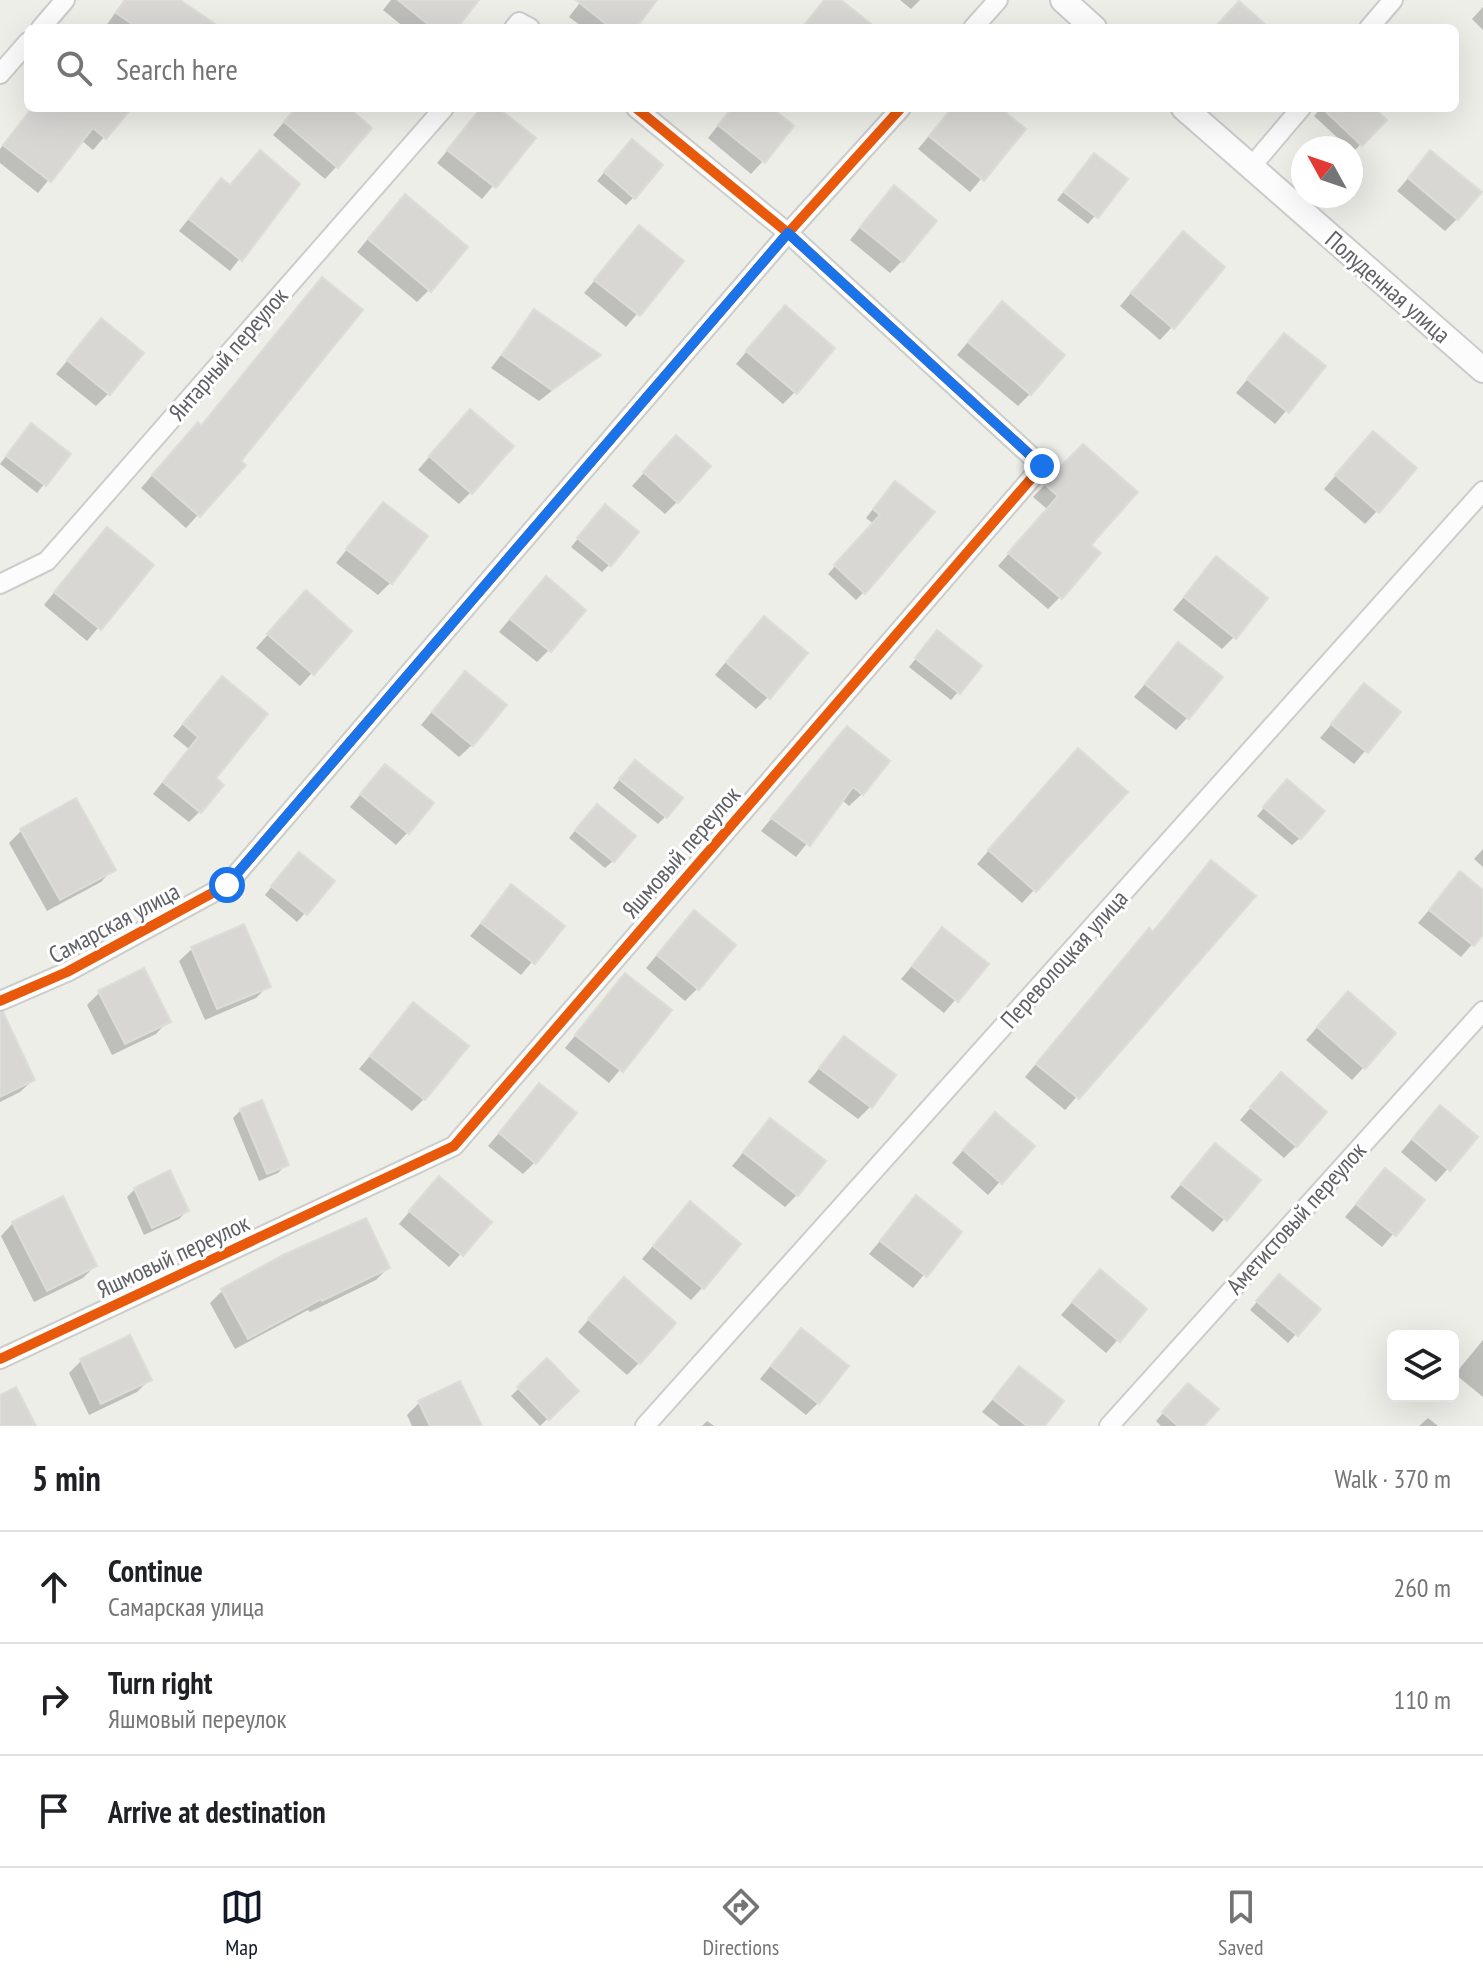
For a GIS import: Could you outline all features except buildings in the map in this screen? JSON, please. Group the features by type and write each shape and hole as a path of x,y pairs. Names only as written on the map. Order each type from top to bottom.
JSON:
{"street":[{"path":"44,24 65,0"},
{"path":"977,24 998,0"},
{"path":"1063,0 1090,24"},
{"path":"1372,24 1393,0"},
{"path":"0,74 24,47"},
{"name":"Янтарный переулок","path":"0,584 47,561 440,112"},
{"path":"641,112 788,233"},
{"name":"Самарская улица","path":"0,1001 67,972 227,885 788,233 897,112"},
{"name":"Полуденная улица","path":"1189,112 1483,370"},
{"path":"1251,167 1298,112"},
{"name":"Яшмовый переулок","path":"0,1359 454,1146 1042,466 788,233"},
{"name":"Переволоцкая улица","path":"645,1426 1483,491"},
{"name":"Аметистовый переулок","path":"1109,1426 1483,1011"}],"cycle path":[{"path":"0,1359 454,1146 1042,466 788,233 641,112"},
{"path":"0,1001 67,972 227,885 788,233 897,112"}],"route":[{"path":"227,885 788,233 1042,466"}]}
